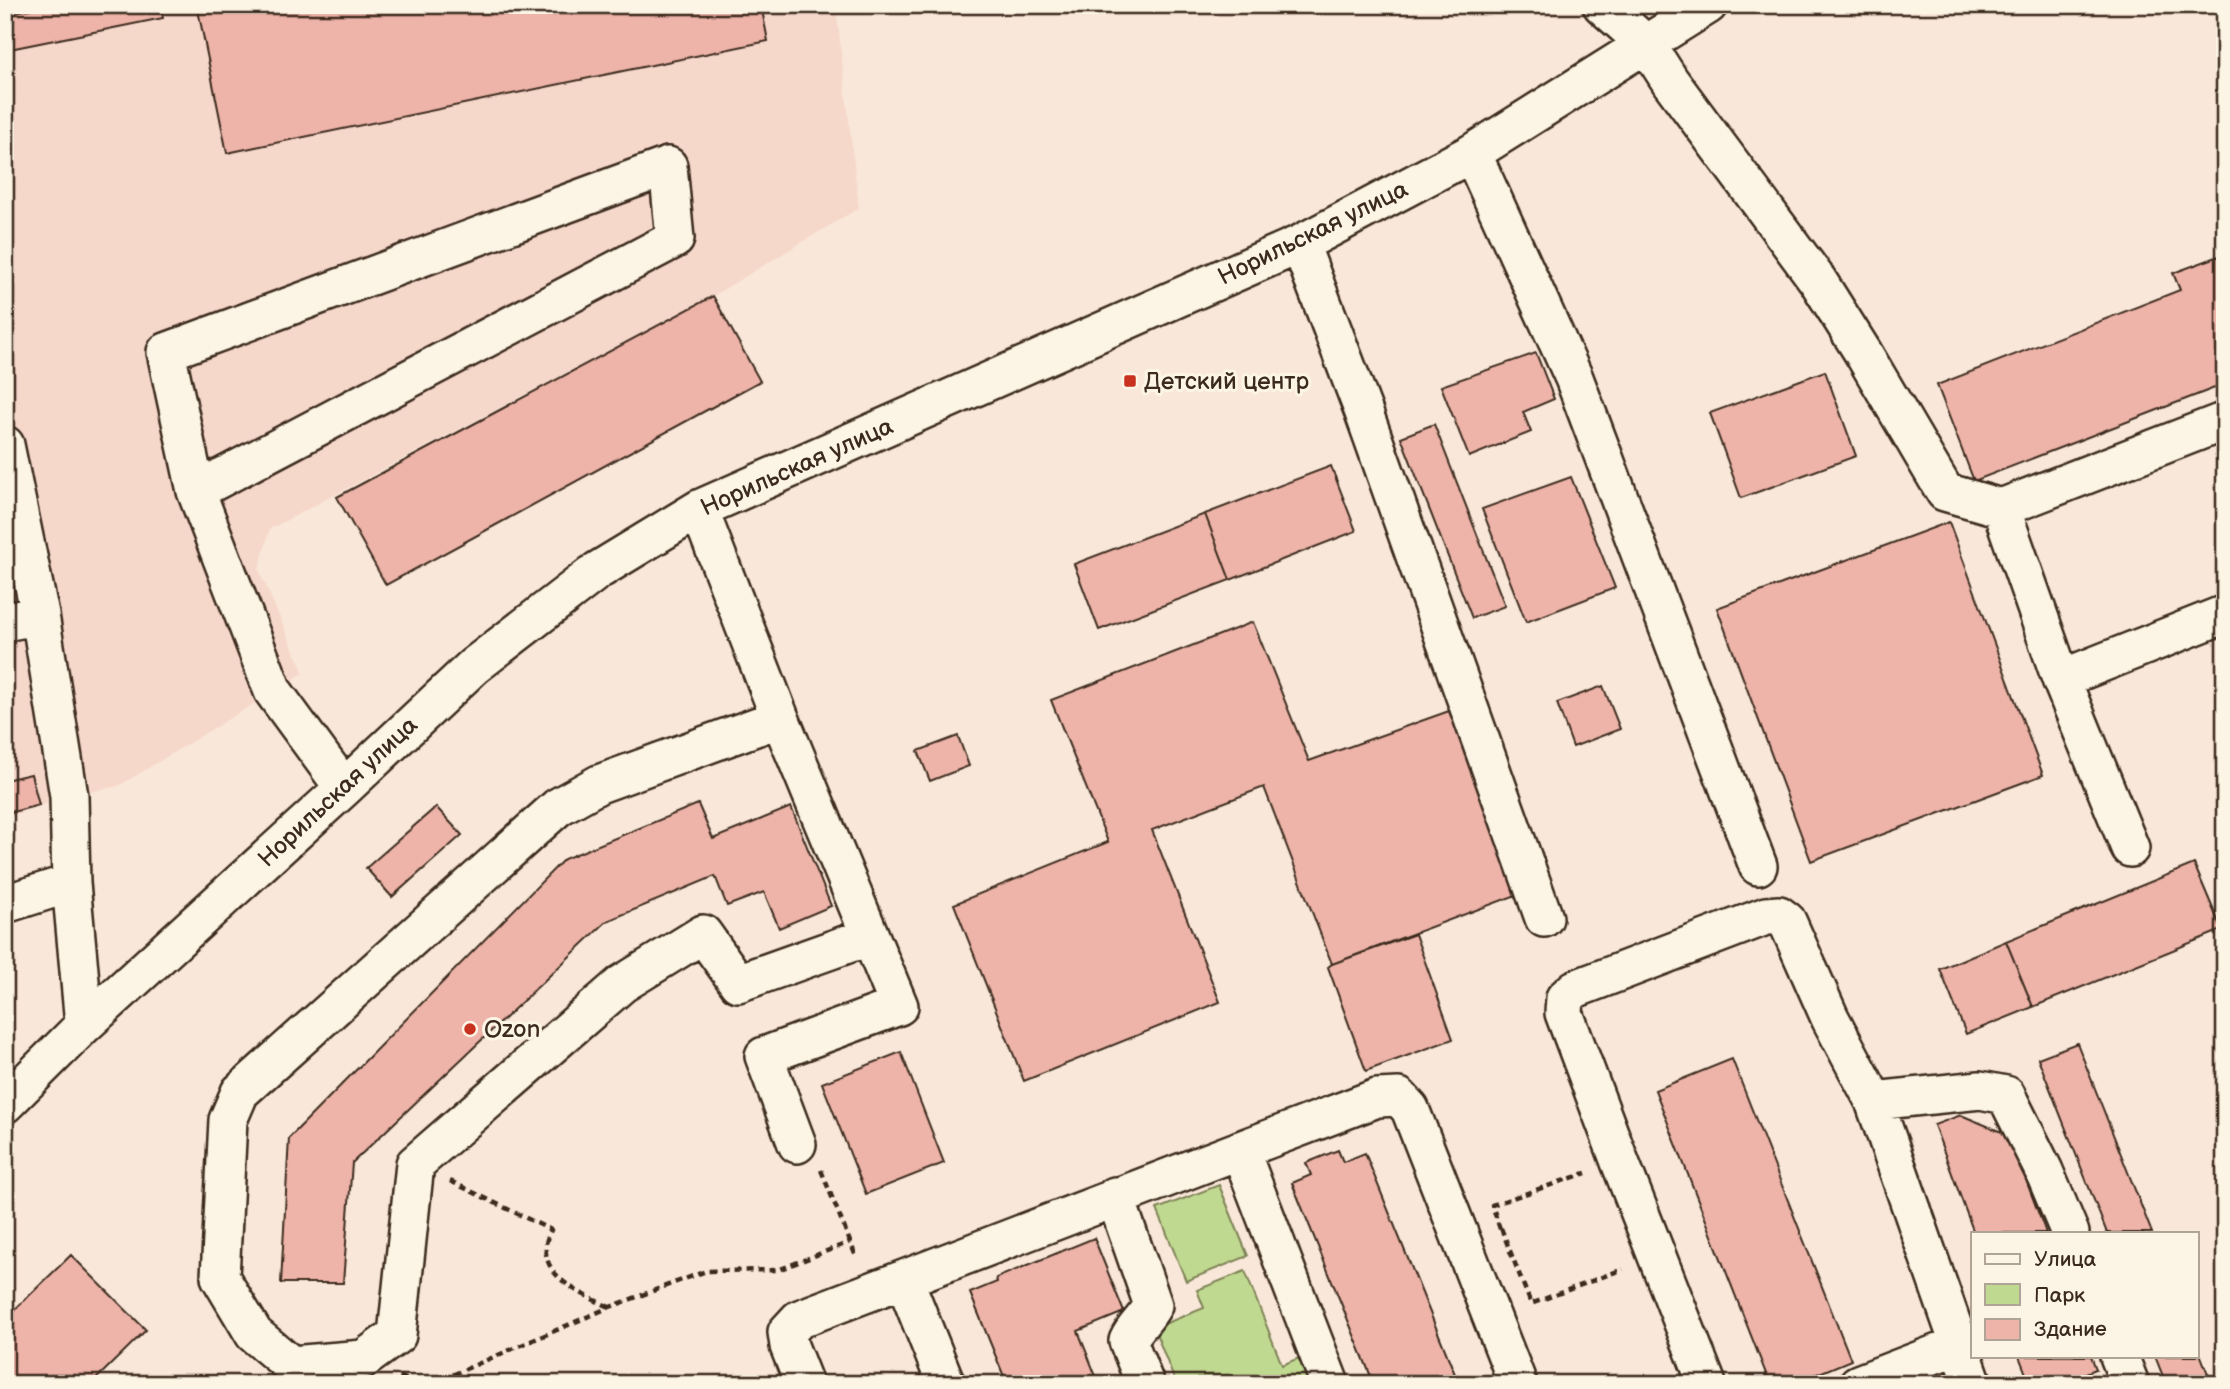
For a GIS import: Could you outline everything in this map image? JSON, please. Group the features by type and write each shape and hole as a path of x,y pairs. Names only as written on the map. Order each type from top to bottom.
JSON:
{"street":[{"path":"1602,5 1647,45 1670,81 1818,281 1863,351 1945,492 2001,508 2225,421"},
{"name":"Норильская улица","path":"5,1104 84,1025 474,666 597,571 699,509 1300,244 1472,153 1707,5"},
{"path":"1472,153 1574,378 1758,866"},
{"path":"196,491 675,239 668,166 166,352 196,491 273,691 344,788"},
{"path":"1300,244 1363,410 1544,918"},
{"path":"5,445 40,615 69,796 71,883 84,1025"},
{"path":"2001,508 2061,679 2130,848"},
{"path":"699,509 780,718 899,1006 764,1056 797,1144"},
{"path":"2061,679 2225,614"},
{"path":"5,622 40,615"},
{"path":"780,718 599,784 558,807 240,1092 228,1120 220,1277 254,1334 291,1365 364,1359 397,1335 415,1164 622,984 703,934 738,983 870,936"},
{"path":"5,904 71,883"},
{"path":"1707,1384 1564,1013 1565,998 1575,989 1766,916 1779,915 1787,921 1830,1018 1874,1101 1973,1384"},
{"path":"1874,1101 1980,1090 2006,1096 2045,1171 2070,1232"},
{"path":"804,1384 789,1346 787,1332 799,1320 1115,1196 1377,1098 1399,1097 1410,1109 1518,1384"},
{"path":"1240,1150 1330,1384"},
{"path":"1115,1196 1153,1305 1128,1341 1145,1384"},
{"path":"887,1285 946,1384"},
{"path":"1858,1384 1959,1345"},
{"path":"2120,1358 2130,1384"}],"path":[{"path":"797,1144 801,1155 813,1150 850,1242 887,1285"},
{"path":"1620,1162 1493,1205 1501,1228 1531,1304 1657,1256"},
{"path":"415,1164 551,1230 545,1247 550,1266 569,1288 610,1307"},
{"path":"1461,1243 1501,1228"},
{"path":"431,1384 610,1307 706,1271 778,1270 850,1242"}],"shaded area":[{"path":"5,5 836,5 859,208 713,296 270,529 259,570 304,673 119,786 69,796 5,818"}],"green space":[{"path":"1219,1185 1248,1256 1186,1281 1157,1209"},
{"path":"1245,1271 1282,1365 1299,1358 1309,1384 1176,1384 1154,1328 1204,1308 1197,1290"}],"building":[{"path":"48,5 161,5 163,18 5,50 5,14"},
{"path":"197,5 761,5 768,41 227,153"},
{"path":"2225,254 2225,384 1974,481 1937,385 2180,290 2173,273"},
{"path":"713,296 760,381 386,585 337,497"},
{"path":"1536,353 1554,399 1523,412 1531,432 1469,457 1441,386"},
{"path":"1825,371 1856,456 1741,498 1710,413"},
{"path":"1434,424 1505,606 1472,618 1401,437"},
{"path":"1331,466 1356,531 1230,580 1205,514"},
{"path":"1571,477 1615,588 1526,622 1482,509"},
{"path":"1205,514 1230,580 1099,630 1074,564"},
{"path":"1949,522 2043,775 1811,861 1717,608"},
{"path":"1253,622 1309,761 1449,711 1519,894 1332,964 1264,787 1152,830 1220,1002 1024,1081 954,904 1108,842 1051,700"},
{"path":"1603,686 1620,729 1573,747 1557,703"},
{"path":"958,736 969,766 930,781 918,751"},
{"path":"31,774 39,805 5,814 5,780"},
{"path":"698,804 713,839 791,807 831,906 779,928 764,892 727,906 715,876 607,921 352,1163 343,1283 281,1283 289,1138 564,859"},
{"path":"436,807 462,835 392,897 366,868"},
{"path":"2194,864 2222,930 2033,1007 2006,941"},
{"path":"1415,934 1453,1039 1366,1071 1328,967"},
{"path":"2006,941 2033,1007 1966,1034 1940,969"},
{"path":"2077,1043 2152,1232 2107,1232 2038,1058"},
{"path":"901,1052 944,1163 866,1194 822,1083"},
{"path":"1732,1059 1851,1360 1793,1384 1770,1384 1655,1090"},
{"path":"1961,1115 2009,1135 2046,1232 1974,1232 1934,1125"},
{"path":"1338,1150 1343,1162 1365,1153 1459,1384 1374,1384 1292,1183 1311,1175 1306,1163"},
{"path":"1094,1238 1124,1312 1078,1331 1099,1384 1007,1384 970,1293 997,1282 996,1278"},
{"path":"71,1255 146,1330 91,1384 5,1384 5,1319"},
{"path":"2198,1349 2212,1384 2166,1384 2156,1358 2198,1358"},
{"path":"2020,1358 2092,1358 2096,1369 2059,1384 2030,1384"}],"place":[{"name":"Детский центр","path":"1130,381"},
{"name":"Ozon","path":"470,1029"}]}
